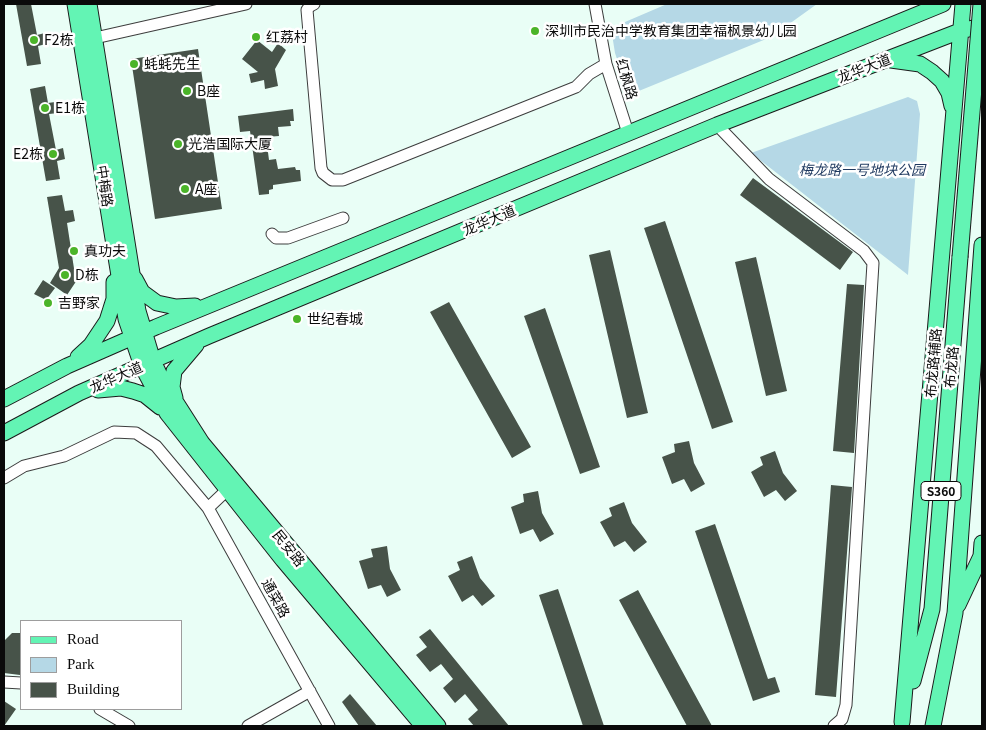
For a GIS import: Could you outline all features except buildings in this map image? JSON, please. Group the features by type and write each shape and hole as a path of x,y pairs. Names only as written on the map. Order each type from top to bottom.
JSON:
{"main road":[{"name":"中梅路","path":"75,4 115,251 137,336 147,364"},
{"name":"中梅路","path":"90,4 132,269 137,336"},
{"path":"904,20 924,4"},
{"name":"龙华大道","path":"4,399 68,366 211,304 943,4"},
{"name":"布龙路辅路","path":"902,724 962,4"},
{"name":"布龙路","path":"902,724 932,609 981,4"},
{"name":"龙华大道","path":"4,433 80,393 209,336 718,125 960,31 982,26"},
{"path":"887,59 920,64 932,72 942,81 949,93 954,112"},
{"path":"68,366 91,345 107,321 114,299 115,251"},
{"name":"布龙路","path":"933,726 955,613 982,252"},
{"path":"132,269 142,292 157,303 176,308 211,304"},
{"path":"183,425 172,387 173,374 186,356 209,336"},
{"name":"民安路","path":"147,364 162,406 209,450 438,726"},
{"path":"80,393 121,388 145,395 183,425"},
{"name":"民安路","path":"183,425 228,490 283,560 423,726"},
{"path":"955,613 981,556 982,543"}],"street":[{"path":"95,38 246,4"},
{"path":"314,4 308,10 321,168 323,174 332,180 343,180 576,87 589,74 606,64"},
{"name":"红枫路","path":"595,4 606,64 628,132"},
{"path":"718,125 769,179 864,251 873,263 846,705 842,719 834,726"},
{"path":"272,234 276,238 288,238 344,218"},
{"name":"通菜路","path":"4,478 36,462 64,456 114,432 127,432 146,438 156,446 208,508 329,726"},
{"path":"208,508 228,490"},
{"path":"4,682 20,683"},
{"path":"248,726 310,691"},
{"path":"102,710 129,726"}],"green space":[{"path":"667,4 817,4 771,37 629,95 615,53 611,28"},
{"name":"梅龙路一号地块公园","path":"908,97 917,101 920,114 908,275 751,153"}],"place":[{"name":"深圳市民治中学教育集团幸福枫景幼儿园","path":"535,31"},
{"name":"红荔村","path":"256,37"},
{"name":"F2栋","path":"34,40"},
{"name":"蚝蚝先生","path":"134,64"},
{"name":"B座","path":"187,91"},
{"name":"E1栋","path":"45,108"},
{"name":"光浩国际大厦","path":"178,144"},
{"name":"E2栋","path":"53,154"},
{"name":"A座","path":"185,189"},
{"name":"真功夫","path":"74,251"},
{"name":"D栋","path":"65,275"},
{"name":"吉野家","path":"48,303"},
{"name":"世纪春城","path":"297,319"}]}
